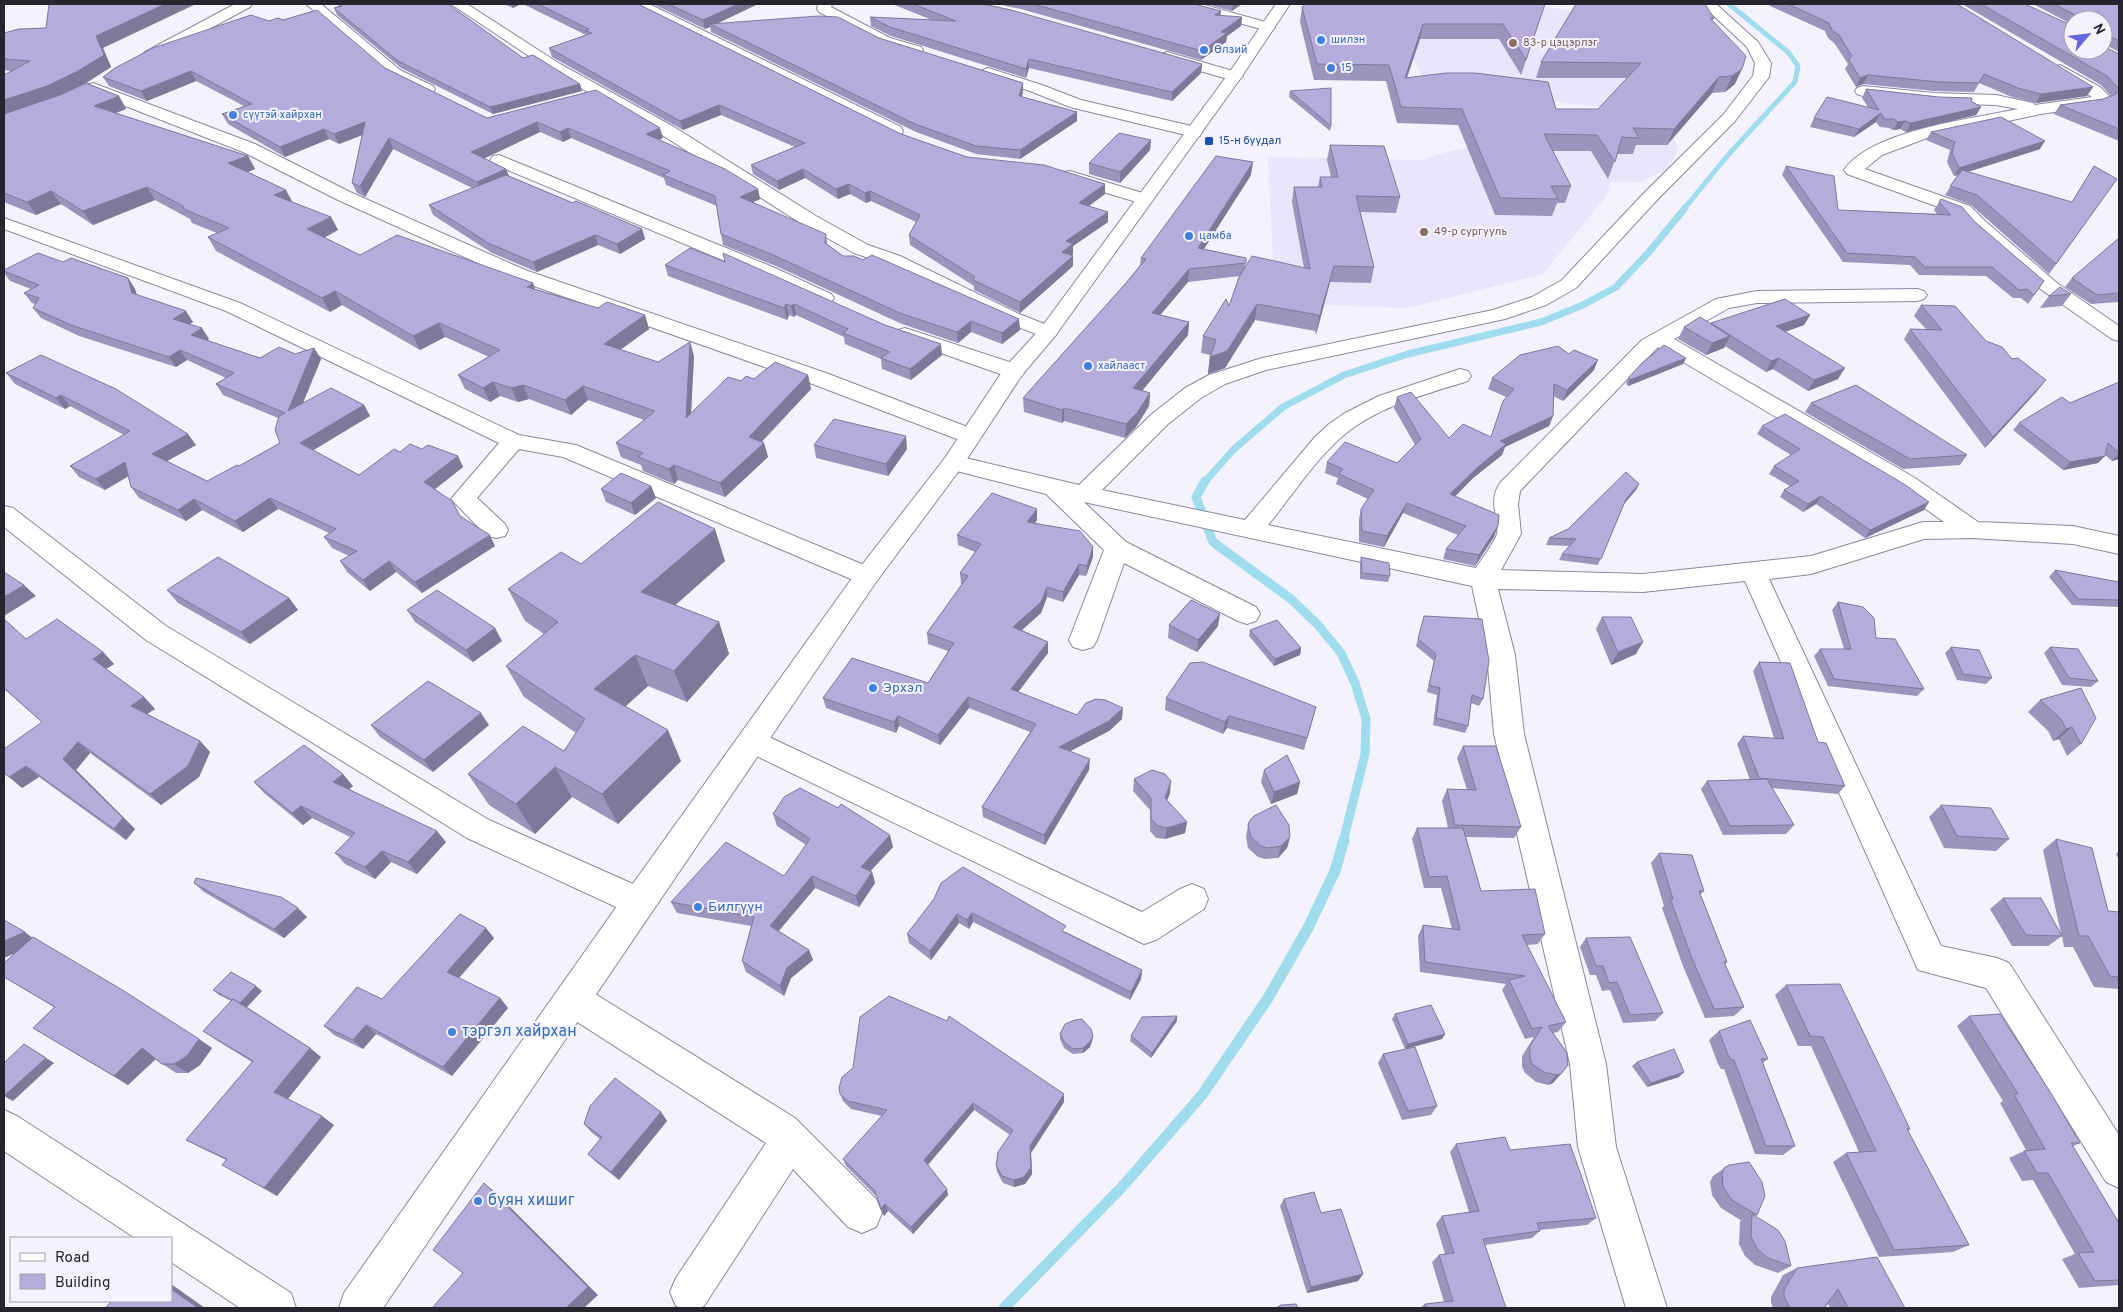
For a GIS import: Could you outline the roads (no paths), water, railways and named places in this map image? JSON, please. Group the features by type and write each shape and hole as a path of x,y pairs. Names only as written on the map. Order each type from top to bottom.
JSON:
{"street":[{"path":"140,60 245,4"},
{"path":"313,4 395,74 439,95"},
{"path":"458,4 555,67 668,131 809,220 861,249 894,260 1012,318 1048,332"},
{"path":"638,4 909,138"},
{"path":"1186,4 1268,28"},
{"path":"359,1308 639,902 868,576 953,463 1014,371 1048,332 1143,199 1235,76 1283,4"},
{"path":"1084,494 1158,421 1180,403 1213,381 1262,364 1498,315 1539,301 1569,284 1650,197 1729,118 1761,77 1763,63 1753,45 1708,4"},
{"path":"820,6 886,41 933,56"},
{"path":"1149,52 1235,76"},
{"path":"2044,61 2094,90 2103,98 1922,134 1876,151 1853,170 1964,210 2050,287 2119,335"},
{"path":"970,68 1036,88 1076,104 1194,132"},
{"path":"92,87 249,148 344,196 518,274 818,378 970,436"},
{"path":"1863,91 1934,98 1996,100 2041,109"},
{"path":"582,98 600,93"},
{"path":"499,160 768,272 840,305"},
{"path":"1056,171 1143,199"},
{"path":"4,223 233,307 513,441 568,450 868,576"},
{"path":"1646,1308 1597,1147 1588,1064 1509,734 1501,655 1483,580 1509,534 1506,504 1508,489 1626,365 1649,344 1723,303 1757,297 1917,295"},
{"path":"885,326 1014,371"},
{"path":"1659,339 1907,484 1972,530"},
{"path":"1251,529 1322,442 1335,429 1380,402 1460,376"},
{"path":"496,530 463,499 513,441"},
{"path":"953,463 1054,488 1483,580 1643,583 1811,565 1923,531 1972,530 2073,535 2119,545"},
{"path":"1054,488 1117,548 1247,614"},
{"path":"4,514 156,633 486,833 639,902"},
{"path":"1083,640 1117,548"},
{"path":"1753,571 1930,959 1997,974 2119,1169"},
{"path":"752,741 1144,929 1192,899"},
{"path":"572,999 773,1126 790,1140 862,1213"},
{"path":"4,1129 168,1237"},
{"path":"690,1292 790,1140"},
{"path":"172,1240 276,1308"}],"waterway":[{"path":"1684,209 1728,155 1795,82 1798,66 1788,52 1729,4"},
{"path":"1204,483 1233,450 1283,407 1344,375 1408,354 1541,322 1583,305 1616,287 1649,252 1685,208"},
{"path":"1205,481 1196,497 1213,542 1291,599 1318,625 1341,653 1355,683 1366,719 1365,754 1343,842"},
{"path":"1004,1308 1122,1187 1202,1095 1268,998 1308,928 1335,871 1344,840"}],"place":[{"name":"шилэн","path":"1321,40"},
{"name":"83-р цэцэрлэг","path":"1513,43"},
{"name":"Өлзий","path":"1204,50"},
{"name":"15","path":"1331,68"},
{"name":"сүүтэй хайрхан","path":"233,115"},
{"name":"15-н буудал","path":"1209,141"},
{"name":"49-р сургууль","path":"1424,232"},
{"name":"цамба","path":"1189,236"},
{"name":"хайлааст","path":"1088,366"},
{"name":"Эрхэл","path":"873,688"},
{"name":"Билгүүн","path":"698,907"},
{"name":"тэргэл хайрхан","path":"452,1032"},
{"name":"буян хишиг","path":"478,1201"}]}
